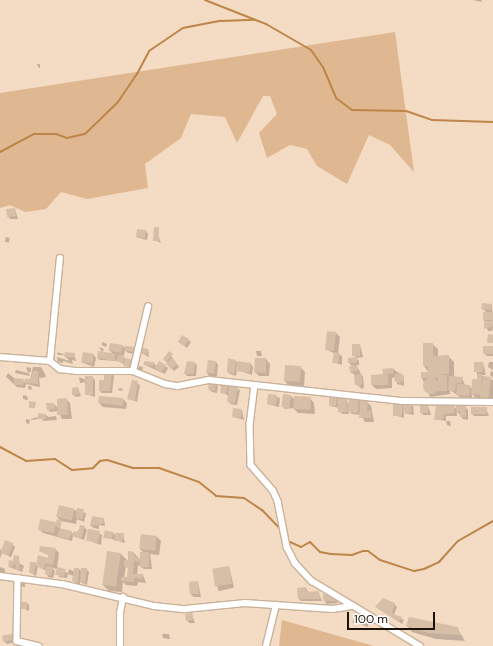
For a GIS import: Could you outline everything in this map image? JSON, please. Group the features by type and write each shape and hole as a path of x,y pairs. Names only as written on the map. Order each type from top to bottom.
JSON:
{"street":[{"path":"50,361 60,258"},
{"path":"133,371 148,307"},
{"path":"0,356 50,361 60,369 77,371 133,371 165,384 178,386 209,380 403,401 493,402"},
{"path":"255,385 250,424 251,465 273,490 278,501 288,547 295,563 312,581 420,646"},
{"path":"0,576 62,584 123,597 154,606 185,609 244,603 333,609 353,606"},
{"path":"18,578 17,641 38,646"},
{"path":"120,646 120,613 123,597"},
{"path":"266,646 276,605"}],"shaded area":[{"path":"395,32 414,172 390,145 369,135 347,184 317,166 307,149 290,145 267,158 259,133 277,114 270,96 263,96 237,143 225,117 191,114 181,138 145,164 148,188 87,199 61,192 46,209 25,212 10,205 0,208 0,93"},
{"path":"282,620 374,646 279,646"}],"building":[{"path":"15,208 16,216 7,217 6,209"},
{"path":"154,227 159,227 159,241 153,241"},
{"path":"137,229 146,230 145,238 136,237"},
{"path":"482,303 492,304 491,310 481,309"},
{"path":"483,312 493,312 493,320 483,320"},
{"path":"484,321 493,321 493,326 484,329"},
{"path":"327,331 336,332 334,351 325,350"},
{"path":"488,334 493,335 493,343 487,343"},
{"path":"182,335 189,339 184,346 178,342"},
{"path":"110,343 123,345 122,353 109,351"},
{"path":"423,343 433,343 433,356 449,355 449,374 438,374 447,375 447,391 438,391 438,378 421,378 421,372 428,372 428,366 423,366"},
{"path":"352,344 360,344 360,356 352,356"},
{"path":"125,346 137,347 137,352 125,351"},
{"path":"483,346 493,346 493,354 483,354"},
{"path":"140,347 148,349 146,355 139,353"},
{"path":"98,351 116,354 115,361 97,358"},
{"path":"169,351 173,354 166,362 163,359"},
{"path":"65,352 75,353 74,358 64,357"},
{"path":"83,352 94,354 92,364 81,362"},
{"path":"334,352 340,353 338,364 332,363"},
{"path":"118,354 125,356 123,363 116,361"},
{"path":"357,357 357,363 348,363 348,358"},
{"path":"125,358 134,360 132,368 123,366"},
{"path":"172,358 177,364 171,369 166,363"},
{"path":"228,358 236,360 234,374 227,372"},
{"path":"255,358 266,358 266,373 254,372"},
{"path":"208,360 216,361 214,374 206,373"},
{"path":"144,361 154,362 154,366 144,365"},
{"path":"159,361 166,365 162,372 155,368"},
{"path":"187,361 195,362 194,374 184,374"},
{"path":"237,361 251,363 249,373 236,371"},
{"path":"474,362 483,362 483,372 474,372"},
{"path":"285,365 301,366 300,382 284,381"},
{"path":"357,365 358,371 350,372 349,366"},
{"path":"393,368 393,374 388,374 388,385 371,385 371,375 383,374 382,369"},
{"path":"33,371 38,371 38,384 24,383 25,379 31,379"},
{"path":"112,372 110,391 99,391 99,380 104,380 104,373"},
{"path":"397,373 401,373 403,374 403,382 397,383 394,380 394,376"},
{"path":"361,374 362,384 358,387 358,384 355,385 354,375"},
{"path":"477,374 482,374 481,395 471,394 472,379 477,379"},
{"path":"85,376 93,376 93,395 85,395"},
{"path":"449,376 463,377 462,383 456,383 455,391 448,390"},
{"path":"483,376 491,377 488,399 480,398"},
{"path":"14,378 24,379 23,385 14,385"},
{"path":"431,378 438,383 439,386 434,393 431,394 424,389 423,386 428,379"},
{"path":"132,380 138,381 135,401 127,399"},
{"path":"209,382 216,383 215,391 208,389"},
{"path":"221,384 228,385 226,394 220,393"},
{"path":"457,384 470,385 469,396 456,395"},
{"path":"229,385 238,387 235,403 227,402"},
{"path":"78,387 79,394 72,395 72,388"},
{"path":"268,394 277,395 276,405 267,404"},
{"path":"283,394 291,395 289,408 281,407"},
{"path":"99,396 123,398 123,406 98,403"},
{"path":"294,396 311,397 310,410 293,409"},
{"path":"329,396 336,396 336,406 329,406"},
{"path":"346,396 347,412 338,413 337,397"},
{"path":"349,397 359,398 357,413 347,412"},
{"path":"67,398 68,415 57,415 57,399"},
{"path":"29,401 36,402 35,408 29,408"},
{"path":"360,401 368,401 367,411 371,411 371,418 359,418"},
{"path":"393,402 402,402 402,416 393,416"},
{"path":"46,403 54,403 55,409 47,410"},
{"path":"403,403 411,403 411,413 403,413"},
{"path":"420,405 428,405 428,413 420,413"},
{"path":"436,405 454,406 455,413 444,414 444,419 434,420"},
{"path":"456,406 466,406 466,417 460,417 460,411 456,411"},
{"path":"471,407 487,407 487,414 471,414"},
{"path":"233,408 242,409 241,418 232,417"},
{"path":"38,413 46,414 46,419 38,419"},
{"path":"59,505 75,509 72,521 56,517"},
{"path":"77,508 84,509 83,519 76,518"},
{"path":"92,516 104,518 103,524 90,526"},
{"path":"40,519 56,522 57,519 62,521 60,528 55,526 54,533 38,530"},
{"path":"80,525 85,526 81,539 72,536 74,531 78,532"},
{"path":"60,528 72,531 69,539 57,536"},
{"path":"88,529 100,531 98,543 86,541"},
{"path":"105,530 113,532 112,539 103,538"},
{"path":"115,533 124,533 123,541 114,541"},
{"path":"141,534 157,536 155,551 139,549"},
{"path":"5,540 13,543 9,555 0,552"},
{"path":"40,546 56,548 53,565 45,564 44,570 36,566 38,555 48,558 48,555 39,551"},
{"path":"107,551 121,553 116,587 102,585"},
{"path":"128,551 134,552 134,557 140,558 139,562 134,561 133,574 143,574 143,579 134,578 134,582 121,581 121,577 127,577 128,568 124,566 124,560 128,560"},
{"path":"140,552 149,552 149,567 140,567"},
{"path":"14,555 19,556 20,570 15,569 16,565 13,564 12,568 8,567 9,560 13,561"},
{"path":"30,562 36,562 34,575 29,572"},
{"path":"46,566 53,567 51,576 45,574"},
{"path":"229,566 232,584 215,586 212,569"},
{"path":"57,567 66,569 64,577 55,575"},
{"path":"74,568 79,568 78,582 72,581"},
{"path":"81,568 87,568 85,583 80,582"},
{"path":"198,581 199,594 190,595 189,582"},
{"path":"306,587 307,592 319,591 320,599 298,599 297,588"},
{"path":"323,594 332,594 336,601 323,601"},
{"path":"383,598 395,603 392,614 402,617 399,622 375,607"},
{"path":"21,602 27,602 27,609 21,609"},
{"path":"358,609 367,615 366,624 352,623"},
{"path":"192,613 193,620 186,621 185,614"},
{"path":"409,617 458,627 460,635 429,633 406,626"},
{"path":"12,634 13,640 3,641 2,636"}],"waterway":[{"path":"205,0 266,24 311,50 323,67 336,98 352,110 406,111 432,120 493,122"},
{"path":"0,152 34,134 56,134 67,138 85,134 118,102 137,74 149,51 183,28 220,21 255,20"},
{"path":"0,447 26,461 55,459 72,470 93,468 100,461 107,460 134,468 159,468 199,482 216,496 244,498 262,510 281,530"},
{"path":"290,542 301,547 310,542 320,552 331,554 352,555 363,551 368,551 380,560 414,571 424,569 439,562 458,541 493,521"}]}
